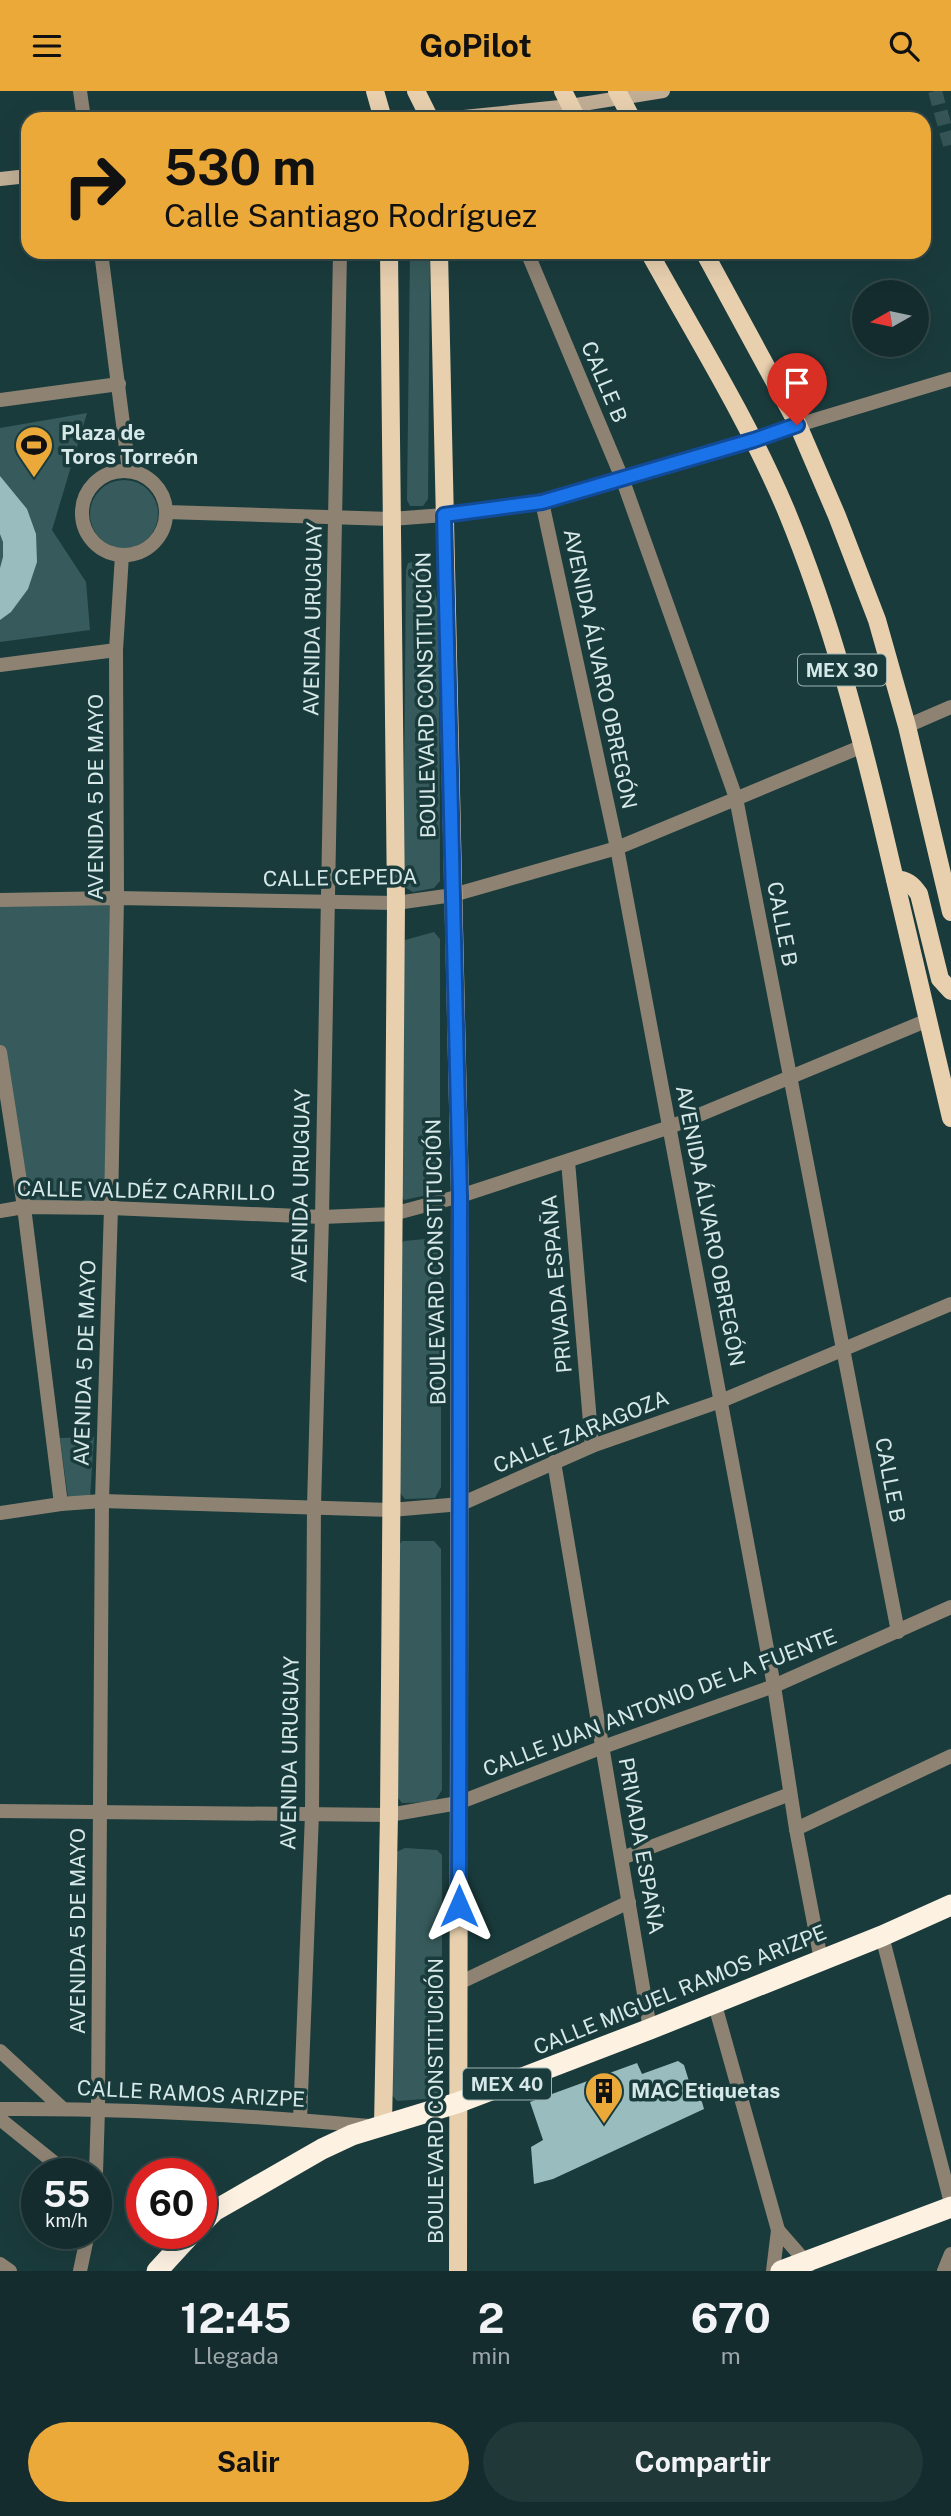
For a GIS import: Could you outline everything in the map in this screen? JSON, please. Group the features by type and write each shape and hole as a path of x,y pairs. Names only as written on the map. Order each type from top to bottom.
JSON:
{"highway":[{"name":"CALLE MIGUEL RAMOS ARIZPE","path":"217,2209 322,2149 352,2135 457,2103 650,2029 882,1936 951,1905"},
{"path":"781,2271 807,2266 951,2205"},
{"path":"158,2271 178,2249"}],"main road":[{"path":"374,91 381,112"},
{"path":"416,91 426,112"},
{"path":"512,112 570,105 619,95 663,91"},
{"path":"619,95 628,112"},
{"path":"0,180 21,177"},
{"name":"BOULEVARD CONSTITUCIÓN","path":"381,2127 388,1815 396,903 389,259"},
{"name":"BOULEVARD CONSTITUCIÓN","path":"439,259 460,1196 458,2271"},
{"name":"MEX 30","path":"653,259 754,440 810,572 840,661 863,746 951,1118"},
{"name":"MEX 30","path":"708,259 797,425 838,516 877,621 907,726 951,912"},
{"path":"895,879 912,885 919,894 940,979 951,991"}],"street":[{"path":"80,91 83,112"},
{"path":"102,259 129,471"},
{"name":"AVENIDA URUGUAY","path":"300,2120 312,1814 314,1506 340,259"},
{"name":"CALLE B","path":"530,259 622,478 736,798 898,1632"},
{"path":"166,512 391,519 542,502 951,379"},
{"path":"0,400 119,384"},
{"path":"116,471 143,475 155,484 163,497 166,512 158,538 148,547 122,555 97,545 83,522 86,496 93,484 116,471"},
{"name":"AVENIDA ÁLVARO OBREGÓN","path":"542,502 617,848 774,1686 796,1829 821,1960"},
{"name":"AVENIDA 5 DE MAYO","path":"97,2158 102,1501 117,898 116,650 122,555"},
{"path":"0,665 116,650"},
{"path":"907,726 951,707"},
{"name":"CALLE CEPEDA","path":"0,900 117,898 396,903 453,895 617,848 863,746"},
{"name":"CALLE VALDÉZ CARRILLO","path":"0,1210 24,1207 111,1208 322,1217 393,1215 460,1196 670,1127 928,1020"},
{"path":"0,1052 24,1207 61,1504"},
{"name":"PRIVADA ESPAÑA","path":"568,1161 592,1446"},
{"name":"CALLE ZARAGOZA","path":"0,1513 102,1501 391,1510 461,1504 592,1446 721,1401 951,1304"},
{"name":"PRIVADA ESPAÑA","path":"554,1462 650,2029"},
{"name":"CALLE JUAN ANTONIO DE LA FUENTE","path":"0,1811 388,1815 458,1803 603,1747 774,1686 951,1607"},
{"path":"796,1829 951,1756"},
{"path":"622,1858 790,1794"},
{"path":"459,1983 629,1902"},
{"path":"882,1936 951,2205"},
{"path":"715,2004 778,2230 773,2271"},
{"path":"0,2051 62,2108"},
{"name":"CALLE RAMOS ARIZPE","path":"0,2109 99,2109 381,2127"},
{"path":"0,2119 48,2158"},
{"path":"778,2230 807,2266"},
{"path":"80,2271 85,2249"},
{"path":"944,2271 951,2254"},
{"path":"0,2265 10,2271"}],"shaded area":[{"path":"410,259 430,259 428,499 423,506 410,506 407,500"},
{"name":"Plaza de Toros Torreón","path":"87,413 52,530 86,582 90,630 0,642 0,428"},
{"path":"117,480 131,480 143,485 153,495 158,514 153,533 143,543 131,548 117,548 105,543 95,533 90,521 90,507 95,495 105,485"},
{"path":"427,559 439,609 440,881 434,888 413,892 403,886 406,570 408,563"},
{"path":"116,899 110,1206 25,1206 0,1049 0,901"},
{"path":"434,932 440,939 440,1185 432,1194 404,1200 400,1193 403,951 405,940"},
{"path":"435,1238 441,1247 441,1487 435,1498 405,1499 397,1489 400,1246 404,1241"},
{"path":"94,1437 90,1499 68,1498 60,1438"},
{"path":"402,1541 434,1541 441,1549 442,1790 434,1802 402,1803 394,1793 397,1549"},
{"path":"405,1848 437,1850 442,1855 442,2092 437,2098 397,2101 392,2095 394,1853"}],"building":[{"path":"0,476 27,509 36,534 37,562 28,589 11,612 0,620 3,542 0,534"},
{"name":"MAC Etiquetas","path":"678,2061 684,2065 692,2091 698,2088 704,2109 553,2179 534,2184 531,2147 543,2140 530,2102 637,2063 642,2074"}],"tunnel":[{"path":"935,91 951,149"}],"place":[{"name":"Plaza de Toros Torreón","path":"34,479"},
{"name":"MAC Etiquetas","path":"604,2125"}],"route":[{"path":"459,1906 460,1196 444,515 542,502 797,425"}]}
